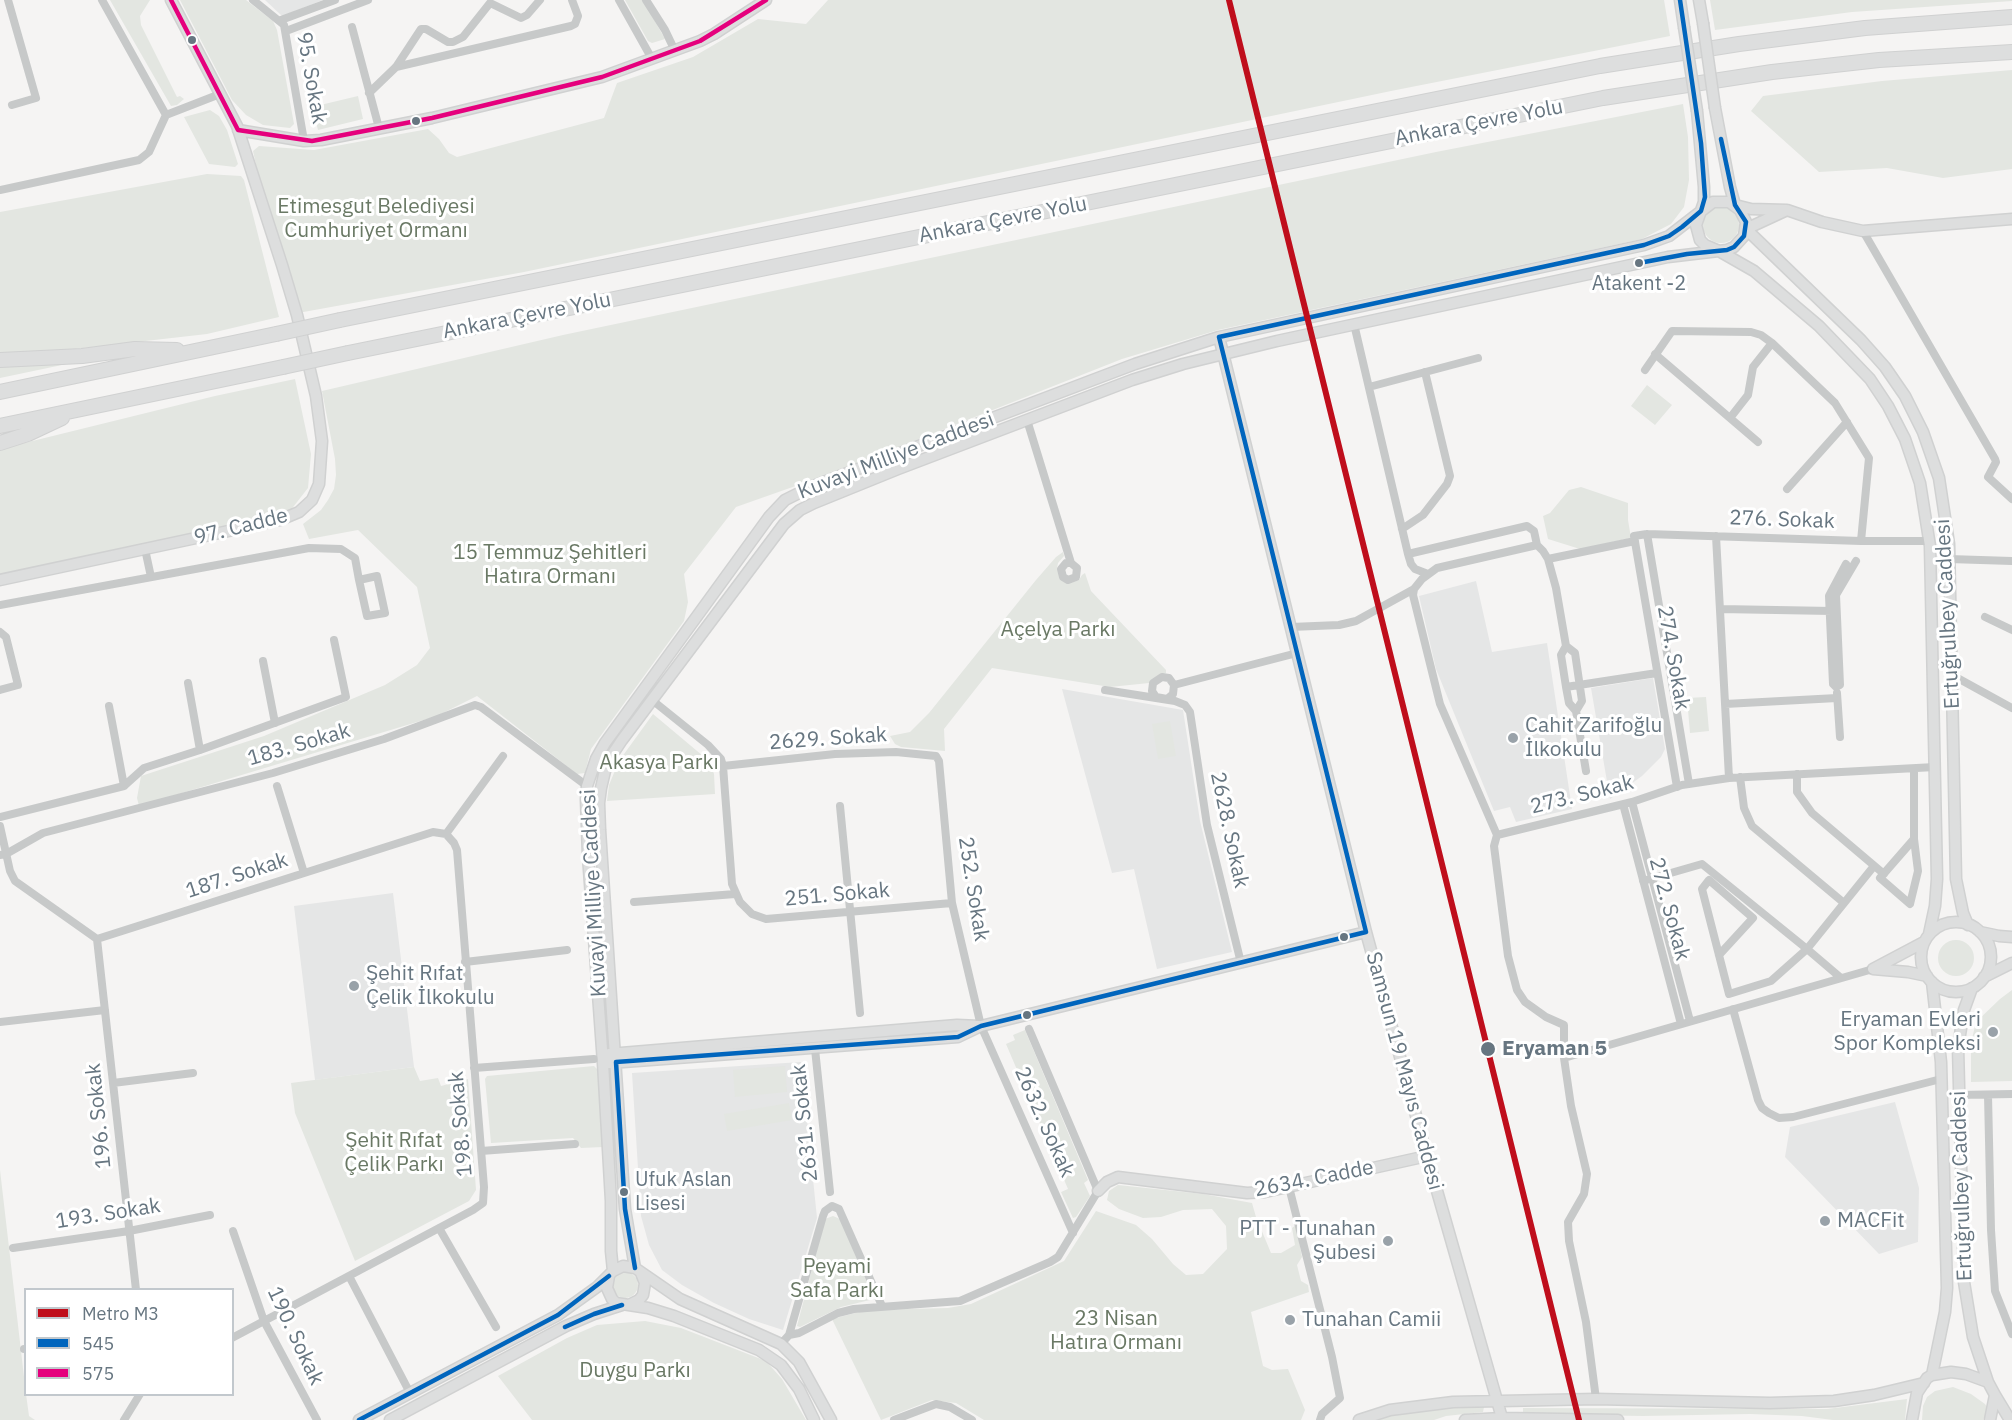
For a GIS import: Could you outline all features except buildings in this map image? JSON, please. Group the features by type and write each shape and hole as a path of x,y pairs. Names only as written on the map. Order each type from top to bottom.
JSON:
{"highway":[{"name":"Ankara Çevre Yolu","path":"0,392 340,320 1600,66 1739,44 1865,28 2012,17"},
{"name":"Ankara Çevre Yolu","path":"0,426 1603,98 1772,72 1869,61 2012,52"},
{"path":"0,360 82,356 135,349 203,350"},
{"path":"0,443 28,434 86,408"}],"main road":[{"name":"97. Cadde","path":"0,580 280,520 299,512 312,500 319,484 322,441 316,396 291,295 238,130 171,0"},
{"path":"238,130 304,141 321,140 602,77 675,51 714,34 765,0"},
{"name":"Ertuğrulbey Caddesi","path":"1680,0 1704,187 1704,202 1696,225 1700,240 1705,245 1754,271 1819,326 1870,379 1888,406 1905,439 1920,483 1929,541 1937,879 1935,906 1927,938"},
{"name":"Ertuğrulbey Caddesi","path":"1699,0 1715,108 1730,187 1736,205 1744,216 1746,229 1861,340 1885,367 1905,396 1923,432 1939,478 1949,544 1956,879 1963,913 1968,925"},
{"path":"1701,211 1713,202 1729,202 1750,209 1787,210 1822,222 1863,231 2012,219"},
{"path":"1719,251 1734,247 1744,236 1746,229 1787,210"},
{"name":"Kuvayi Milliye Caddesi","path":"611,1273 611,1201 588,856 587,786 596,759 605,743 769,517 785,500 802,491 1135,364 1219,337 1644,245 1670,236 1701,211"},
{"name":"Kuvayi Milliye Caddesi","path":"637,1270 625,1209 600,830 600,795 605,771 612,756 652,700 775,534 800,510 898,469 1132,380 1223,353 1668,257 1719,251"},
{"name":"Samsun 19 Mayıs Caddesi","path":"1219,337 1366,932 1427,1156 1503,1419"},
{"path":"715,592 726,600"},
{"path":"1873,969 1927,938 1938,927 1947,923 1958,922 1989,935 2012,937"},
{"path":"1979,931 1989,948 1990,958 1984,977"},
{"path":"600,1059 815,1049 958,1037 981,1026 1366,932"},
{"path":"1927,938 1921,960 1929,979"},
{"path":"1873,969 1908,972 1929,979 1943,989 1953,992 1972,988 1984,977 2012,963"},
{"name":"Ertuğrulbey Caddesi","path":"1912,1420 1917,1394 1928,1379 1945,1312 1947,1288 1941,1079 1929,979"},
{"name":"Ertuğrulbey Caddesi","path":"1972,988 1964,1010 1958,1047 1964,1282 1973,1337 1988,1382 2010,1420"},
{"path":"616,1058 957,1025 981,1026"},
{"name":"2634. Cadde","path":"1098,1191 1107,1182 1118,1177 1247,1193 1289,1187 1427,1156"},
{"path":"359,1420 558,1315 597,1287 611,1273 624,1266 637,1270 680,1299 781,1344 799,1362 831,1420"},
{"path":"390,1420 566,1326 639,1300 643,1295 645,1283 637,1270"},
{"path":"611,1273 607,1282 608,1294 616,1303 648,1308 674,1316 759,1350 781,1365 799,1389 814,1420"},
{"path":"1359,1420 1409,1406 1453,1402 1596,1399 1770,1403 1834,1401 1874,1395 1951,1372 1966,1374 1988,1382"},
{"path":"1990,1420 1995,1395"},
{"path":"1465,1420 1618,1420"}],"street":[{"path":"8,0 36,98 12,105"},
{"path":"102,0 166,115"},
{"name":"95. Sokak","path":"253,0 280,20 286,31 304,141"},
{"path":"280,20 335,0"},
{"path":"286,31 368,0"},
{"path":"369,93 396,67 421,29 426,29 448,42 453,42 463,37 490,3 521,18 540,0"},
{"path":"396,67 571,26 578,20 572,0"},
{"path":"619,0 652,59"},
{"path":"646,0 675,51"},
{"path":"352,27 379,128"},
{"path":"0,190 139,160 149,152 166,115 220,94"},
{"path":"1863,231 1995,459 1996,462 1988,477 2012,499"},
{"path":"1354,324 1408,555 1415,569 1428,574"},
{"path":"1645,370 1672,331 1751,332 1761,335 1772,343 1835,403 1869,458 1862,541"},
{"path":"1730,418 1748,395 1754,367 1772,343"},
{"path":"1655,354 1758,442"},
{"path":"1369,387 1478,358"},
{"path":"1402,529 1423,514 1447,484 1450,476 1425,372"},
{"path":"1027,420 1071,563"},
{"path":"1787,489 1847,422"},
{"path":"1408,555 1527,526 1534,531 1537,545 1548,559 1556,588 1566,646 1561,656 1566,687 1569,703 1576,711 1586,771"},
{"name":"276. Sokak","path":"1548,559 1635,539 1647,534 1929,541"},
{"name":"274. Sokak","path":"1647,534 1689,784"},
{"path":"1716,536 1729,778"},
{"name":"274. Sokak","path":"1635,539 1677,787"},
{"path":"1291,627 1339,625 1356,621 1414,589 1437,568 1537,545"},
{"path":"0,605 309,548 340,549 355,558 359,580 367,616 385,612 377,576 359,580"},
{"path":"145,549 151,578"},
{"path":"1949,559 2012,561"},
{"path":"1833,611 1838,590 1856,561"},
{"path":"1840,737 1836,687 1833,684 1833,611 1829,592 1845,564"},
{"path":"1414,589 1413,595 1440,704 1497,835 1494,846 1508,956 1518,990 1525,1002 1546,1017 1564,1025 1564,1058 1571,1106 1587,1174 1584,1194 1568,1222 1569,1240 1586,1322 1596,1399"},
{"path":"1720,609 1833,611"},
{"path":"1985,616 2012,630"},
{"path":"0,632 6,637 18,685 0,690"},
{"path":"0,817 124,786 144,768 200,750 346,696 334,640"},
{"path":"1566,646 1575,653 1580,685 1582,701 1576,711"},
{"path":"1174,685 1297,653"},
{"path":"263,661 274,723"},
{"path":"1566,687 1657,673"},
{"path":"1952,675 2012,708"},
{"path":"1105,690 1160,699 1170,697 1174,691 1174,685 1166,677 1155,680 1152,691 1160,699"},
{"path":"188,683 200,750"},
{"path":"1725,704 1837,698"},
{"name":"2628. Sokak","path":"1160,699 1185,705 1190,712 1207,825 1241,963"},
{"path":"634,902 735,894 730,871 723,766 717,754 652,700"},
{"name":"183. Sokak","path":"3,855 43,833 273,773 384,739 475,705 481,707 587,786"},
{"path":"109,706 124,786"},
{"name":"2629. Sokak","path":"723,766 835,754 896,752 936,756"},
{"path":"446,834 503,756"},
{"name":"252. Sokak","path":"936,756 939,761 952,903 981,1026"},
{"name":"273. Sokak","path":"1497,835 1632,802 1689,784 1740,777 1935,767"},
{"path":"1914,768 1914,839 1918,871 1910,904 1880,878 1914,839"},
{"path":"1797,774 1797,792 1812,813 1884,874"},
{"path":"1740,777 1744,808 1752,826 1844,903"},
{"path":"277,786 304,873"},
{"name":"272. Sokak","path":"1632,802 1690,1021"},
{"name":"272. Sokak","path":"1623,804 1681,1024"},
{"path":"840,806 860,1013"},
{"path":"0,826 3,855 15,881 98,939"},
{"name":"187. Sokak","path":"98,939 433,832 446,834"},
{"name":"198. Sokak","path":"234,1337 483,1203 484,1187 457,850 446,834"},
{"path":"1643,880 1702,864 1841,978"},
{"path":"1719,955 1753,918 1709,880 1702,889 1729,994 1771,981 1807,949 1874,866"},
{"name":"251. Sokak","path":"735,894 747,909 766,919 952,903"},
{"name":"196. Sokak","path":"98,939 136,1288"},
{"path":"465,962 567,950"},
{"path":"1564,1058 1873,969"},
{"path":"0,1022 105,1010"},
{"path":"1733,1010 1758,1100 1769,1113 1779,1118 1793,1117 1941,1079"},
{"name":"2632. Sokak","path":"981,1026 1072,1233"},
{"path":"1029,1029 1098,1191"},
{"name":"2631. Sokak","path":"815,1049 830,1192"},
{"path":"474,1068 600,1059"},
{"path":"113,1083 193,1073"},
{"path":"1958,1095 2012,1094"},
{"path":"1988,1095 1991,1230 1995,1291 2012,1334"},
{"path":"481,1151 575,1144"},
{"path":"1289,1187 1332,1357 1340,1398 1322,1414 1320,1420"},
{"name":"2632. Sokak","path":"781,1344 789,1335 799,1333 838,1313 866,1307 946,1303 973,1297 1054,1260 1098,1191"},
{"name":"2631. Sokak","path":"789,1335 823,1216 825,1211 832,1206 840,1209 882,1306"},
{"name":"193. Sokak","path":"13,1248 129,1231 210,1215"},
{"path":"439,1228 496,1328"},
{"name":"190. Sokak","path":"233,1231 264,1321 317,1420"},
{"path":"349,1276 410,1393"},
{"path":"124,1420 139,1396"},
{"path":"894,1420 936,1404 950,1407 972,1420"}],"shaded area":[{"path":"265,0 323,0 282,16"},
{"name":"Cahit Zarifoğlu İlkokulu","path":"1476,581 1492,652 1547,643 1572,809 1516,822 1510,807 1494,811 1436,669 1419,596"},
{"path":"1653,678 1665,749 1661,757 1642,776 1610,799 1591,688"},
{"path":"1062,689 1183,710 1200,821 1232,952 1157,969 1134,869 1112,873"},
{"name":"Şehit Rıfat Çelik İlkokulu","path":"393,893 414,1067 315,1080 294,906"},
{"path":"801,1062 817,1218 783,1330 749,1319 714,1303 682,1285 662,1270 649,1245 641,1216 632,1073"},
{"path":"1895,1102 1919,1188 1918,1242 1879,1254 1785,1157 1790,1127"}],"green space":[{"path":"110,0 150,0 140,16 141,25 177,97 184,99 177,105 171,106"},
{"path":"180,0 246,0 273,21 277,30 294,124 290,128 263,125 246,115 232,100"},
{"path":"625,0 643,0 665,39 652,43 648,41"},
{"name":"Etimesgut Belediyesi Cumhuriyet Ormanı","path":"828,0 1664,0 1670,36 1391,91 524,272 298,313 256,165 253,151 259,146 314,150 428,129 449,153 457,157 604,118 617,83 693,57 758,19 806,24"},
{"path":"1710,0 2012,1 1852,12 1715,30"},
{"path":"2012,70 2012,169 1943,178 1887,168 1819,172 1751,111 1763,96 1882,81"},
{"path":"358,96 363,119 318,130 312,107"},
{"name":"15 Temmuz Şehitleri Hatıra Ormanı","path":"1683,104 1688,137 1689,180 1684,207 1671,224 1642,239 1218,330 1122,359 838,471 736,507 684,574 688,602 684,621 591,749 585,773 577,774 477,696 437,716 139,806 137,798 141,776 264,736 385,685 417,665 430,648 417,587 358,530 309,539 303,524 321,510 328,500 334,489 336,475 322,391 563,335 1436,152"},
{"path":"210,110 219,116 227,130 238,164 235,167 209,164 184,117"},
{"path":"207,174 241,176 244,180 279,317 207,334 75,349 0,354 0,212"},
{"path":"1721,207 1734,212 1739,225 1734,238 1721,243 1708,238 1703,225 1708,212"},
{"path":"81,361 0,378 0,366"},
{"path":"295,379 311,454 308,488 290,511 258,520 0,575 0,449 215,396"},
{"path":"1647,385 1672,405 1655,425 1631,406"},
{"path":"1581,487 1628,503 1631,538 1580,549 1548,539 1543,516 1550,513 1569,490"},
{"name":"Açelya Parkı","path":"1063,552 1064,556 1057,568 1061,579 1067,583 1073,582 1079,580 1085,573 1091,591 1166,670 1166,673 1149,683 1110,687 992,668 944,729 945,751 901,747 895,744 890,736 910,732 929,713 1036,580"},
{"path":"1706,697 1709,731 1690,733 1687,698"},
{"name":"Akasya Parkı","path":"653,714 709,761 714,774 715,794 607,801 609,785 619,761"},
{"path":"1170,721 1176,756 1158,759 1152,724"},
{"path":"1956,940 1969,945 1974,958 1969,971 1956,976 1943,971 1938,958 1943,945"},
{"name":"Eryaman Evleri Spor Kompleksi","path":"2012,990 2012,1081 1971,1082 1971,1043 1976,1022"},
{"path":"1025,1030 1088,1180 1084,1183 1090,1196 1073,1218 1061,1192 1068,1189 1006,1044 1015,1040 1013,1035"},
{"path":"594,1066 598,1070 603,1147 581,1148 573,1138 491,1143 485,1079 487,1076"},
{"path":"785,1066 787,1092 735,1097 733,1070"},
{"name":"Şehit Rıfat Çelik Parkı","path":"414,1067 420,1081 438,1078 441,1086 468,1079 476,1190 469,1201 355,1261 295,1113 291,1083"},
{"path":"789,1103 792,1120 727,1131 724,1114"},
{"path":"0,1170 24,1374 24,1396 27,1396 29,1416 35,1420 0,1420"},
{"name":"23 Nisan Hatıra Ormanı","path":"1118,1185 1203,1194 1252,1203 1271,1253 1281,1253 1295,1245 1292,1228 1296,1225 1302,1257 1297,1265 1301,1281 1308,1285 1309,1292 1251,1312 1263,1366 1272,1370 1288,1369 1305,1410 1301,1420 984,1420 956,1403 932,1400 881,1420 832,1319 867,1310 948,1308 971,1304 1064,1261 1096,1211 1136,1225 1186,1275 1203,1274 1227,1249 1226,1226 1212,1209 1183,1210 1161,1217 1143,1218 1119,1209 1107,1200 1109,1191"},
{"name":"Peyami Safa Parkı","path":"833,1216 840,1219 875,1295 874,1299 841,1307 800,1327 797,1326 825,1219"},
{"path":"625,1272 634,1276 638,1285 634,1294 625,1298 616,1294 612,1285 616,1276"},
{"name":"Duygu Parkı","path":"645,1321 681,1328 766,1361 782,1379 806,1420 532,1420 498,1376 567,1338 597,1325"},
{"path":"1953,1387 1971,1394 1985,1404 1988,1409 1983,1420 1922,1420 1923,1406 1927,1397 1935,1391"},
{"path":"1907,1399 1905,1420 1833,1420 1750,1414 1643,1416 1523,1414 1523,1408 1827,1409"},
{"path":"1444,1407 1484,1407 1483,1412 1446,1416 1434,1420 1372,1420 1405,1411"}],"metro line":[{"name":"M3","path":"1229,0 1579,1420"}],"transit line":[{"name":"575","path":"171,0 238,130 312,141 432,118 602,77 700,41 766,0"},
{"name":"545","path":"635,1268 625,1209 616,1062 958,1037 981,1026 1366,932 1219,337 1644,245 1669,236 1682,227 1701,211 1705,197 1701,143 1680,0"},
{"name":"545","path":"1639,263 1687,254 1727,250 1734,247 1744,236 1746,222 1735,205 1721,139"},
{"name":"545","path":"359,1420 558,1315 609,1276"},
{"name":"545","path":"565,1327 622,1305"}],"place":[{"name":"Atakent -2","path":"1639,263"},
{"name":"Cahit Zarifoğlu İlkokulu","path":"1513,738"},
{"name":"Şehit Rıfat Çelik İlkokulu","path":"354,986"},
{"name":"Eryaman Evleri Spor Kompleksi","path":"1993,1032"},
{"name":"Eryaman 5","path":"1488,1049"},
{"name":"Ufuk Aslan Lisesi","path":"624,1192"},
{"name":"MACFit","path":"1825,1221"},
{"name":"PTT - Tunahan Şubesi","path":"1388,1241"},
{"name":"Tunahan Camii","path":"1290,1320"}]}
